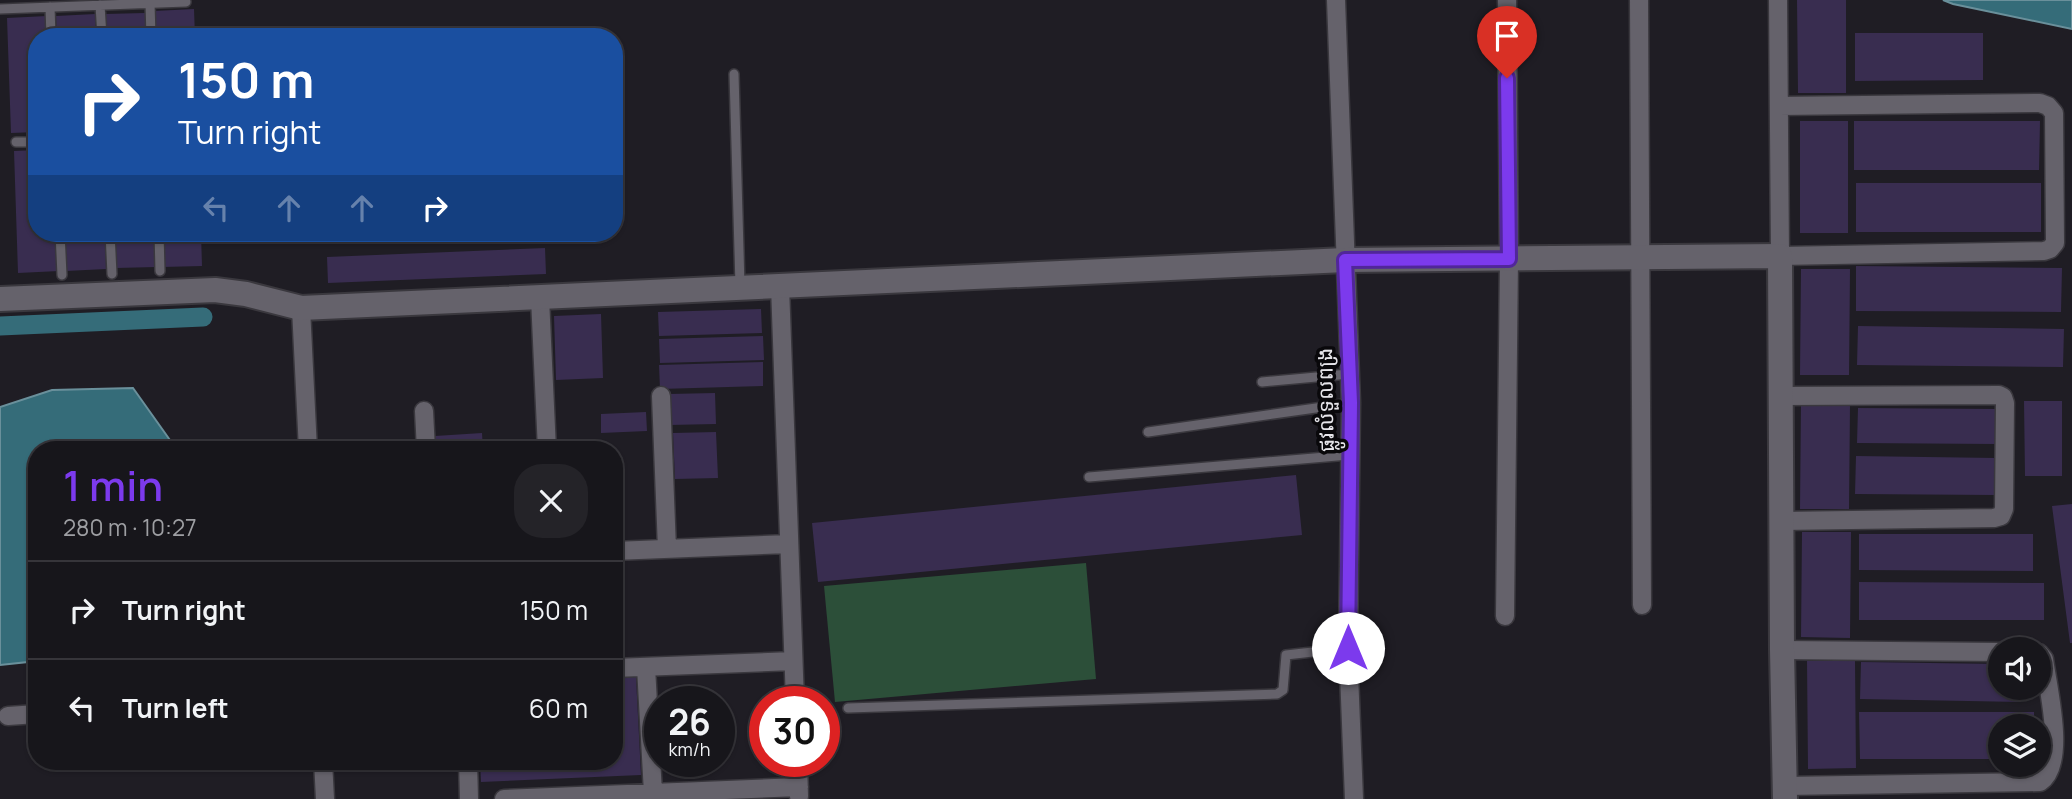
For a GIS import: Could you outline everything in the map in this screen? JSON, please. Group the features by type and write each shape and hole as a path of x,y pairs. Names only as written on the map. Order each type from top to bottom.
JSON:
{"street":[{"name":"ផ្លូវលំទួលពង្រ","path":"1336,0 1351,403 1348,648 1354,799"},
{"path":"1505,617 1509,259 1507,0"},
{"path":"1639,0 1642,605"},
{"path":"1778,0 1785,792 2040,782 2052,769 2056,751 2049,700"},
{"path":"0,299 215,290 246,294 301,308 1345,260 2044,251 2055,243 2054,113 2048,106 2040,103 1779,106"},
{"path":"780,286 794,686"},
{"path":"540,298 547,441"},
{"path":"301,308 308,441"},
{"path":"1781,396 1998,395 2003,397 2005,403 2004,509 2001,516 1781,521"},
{"path":"661,396 667,549"},
{"path":"425,411 426,441"},
{"path":"623,551 789,544"},
{"path":"1782,650 1988,652"},
{"path":"623,668 793,661"},
{"path":"646,667 653,793"},
{"path":"8,716 28,715"},
{"path":"323,770 325,799"},
{"path":"468,770 469,799"},
{"path":"504,799 653,793 799,793"}],"lane":[{"path":"0,9 186,2"},
{"path":"150,3 151,28"},
{"path":"100,5 101,28"},
{"path":"50,7 51,28"},
{"path":"734,74 740,288"},
{"path":"16,142 28,142"},
{"path":"60,242 62,275"},
{"path":"110,242 112,274"},
{"path":"159,242 160,271"},
{"path":"1262,382 1349,374"},
{"path":"1148,432 1351,403"},
{"path":"1089,477 1349,455"},
{"path":"848,708 1277,694 1283,690 1286,655 1348,648"}],"green space":[{"path":"1086,563 1096,679 840,702 840,686 833,686 824,586"}],"water":[{"path":"1943,0 2072,0 2072,29 1953,4"},
{"path":"133,388 171,441 28,441 28,662 0,665 0,407 52,390"}],"building":[{"path":"1797,0 1846,0 1846,93 1798,93"},
{"path":"194,9 195,28 155,28 154,11"},
{"path":"145,13 146,28 106,28 105,14"},
{"path":"95,14 96,28 57,28 56,16"},
{"path":"47,16 48,28 28,28 28,132 11,133 7,18"},
{"path":"1855,33 1983,33 1983,80 1855,81"},
{"path":"1800,121 1848,121 1848,233 1800,233"},
{"path":"1854,121 2040,121 2039,170 1854,170"},
{"path":"28,150 28,242 57,242 59,271 18,273 14,151"},
{"path":"1856,183 2041,183 2041,232 1856,232"},
{"path":"65,242 105,242 106,269 66,271"},
{"path":"115,242 155,242 156,267 116,268"},
{"path":"161,242 201,242 202,266 162,267"},
{"path":"545,248 546,274 328,283 327,257"},
{"path":"1856,266 2062,268 2061,312 1856,311"},
{"path":"1801,269 1850,269 1849,375 1800,375"},
{"path":"761,309 762,333 659,336 658,312"},
{"path":"601,314 603,378 556,380 554,316"},
{"path":"1858,326 2064,329 2063,367 1857,365"},
{"path":"763,336 764,360 660,363 659,339"},
{"path":"763,362 763,386 660,389 659,365"},
{"path":"715,393 716,424 669,425 669,394"},
{"path":"2024,401 2062,401 2062,476 2025,476"},
{"path":"1801,403 1850,404 1849,509 1800,509"},
{"path":"1858,408 1995,409 1995,444 1857,443"},
{"path":"646,412 647,431 601,433 601,414"},
{"path":"716,432 718,478 675,479 673,433"},
{"path":"482,433 482,441 435,441 435,436"},
{"path":"1856,456 1996,458 1995,495 1855,494"},
{"path":"1296,475 1302,535 818,582 812,523"},
{"path":"2072,504 2072,643 2070,643 2052,506"},
{"path":"1802,532 1851,532 1850,638 1801,637"},
{"path":"1859,534 2033,534 2033,571 1859,570"},
{"path":"1859,582 2044,583 2044,620 1859,620"},
{"path":"1807,661 1855,661 1856,768 1808,769"},
{"path":"1861,662 1988,664 1988,700 2021,700 2021,702 1860,699"},
{"path":"636,677 641,775 481,782 480,770 623,770 623,678"},
{"path":"1859,712 2034,712 1988,714 1988,759 1860,759"},
{"path":"406,770 445,770 445,771"}],"waterway":[{"path":"0,326 203,317"}],"route":[{"path":"1348,648 1351,403 1345,260 1509,259 1507,78"}]}
